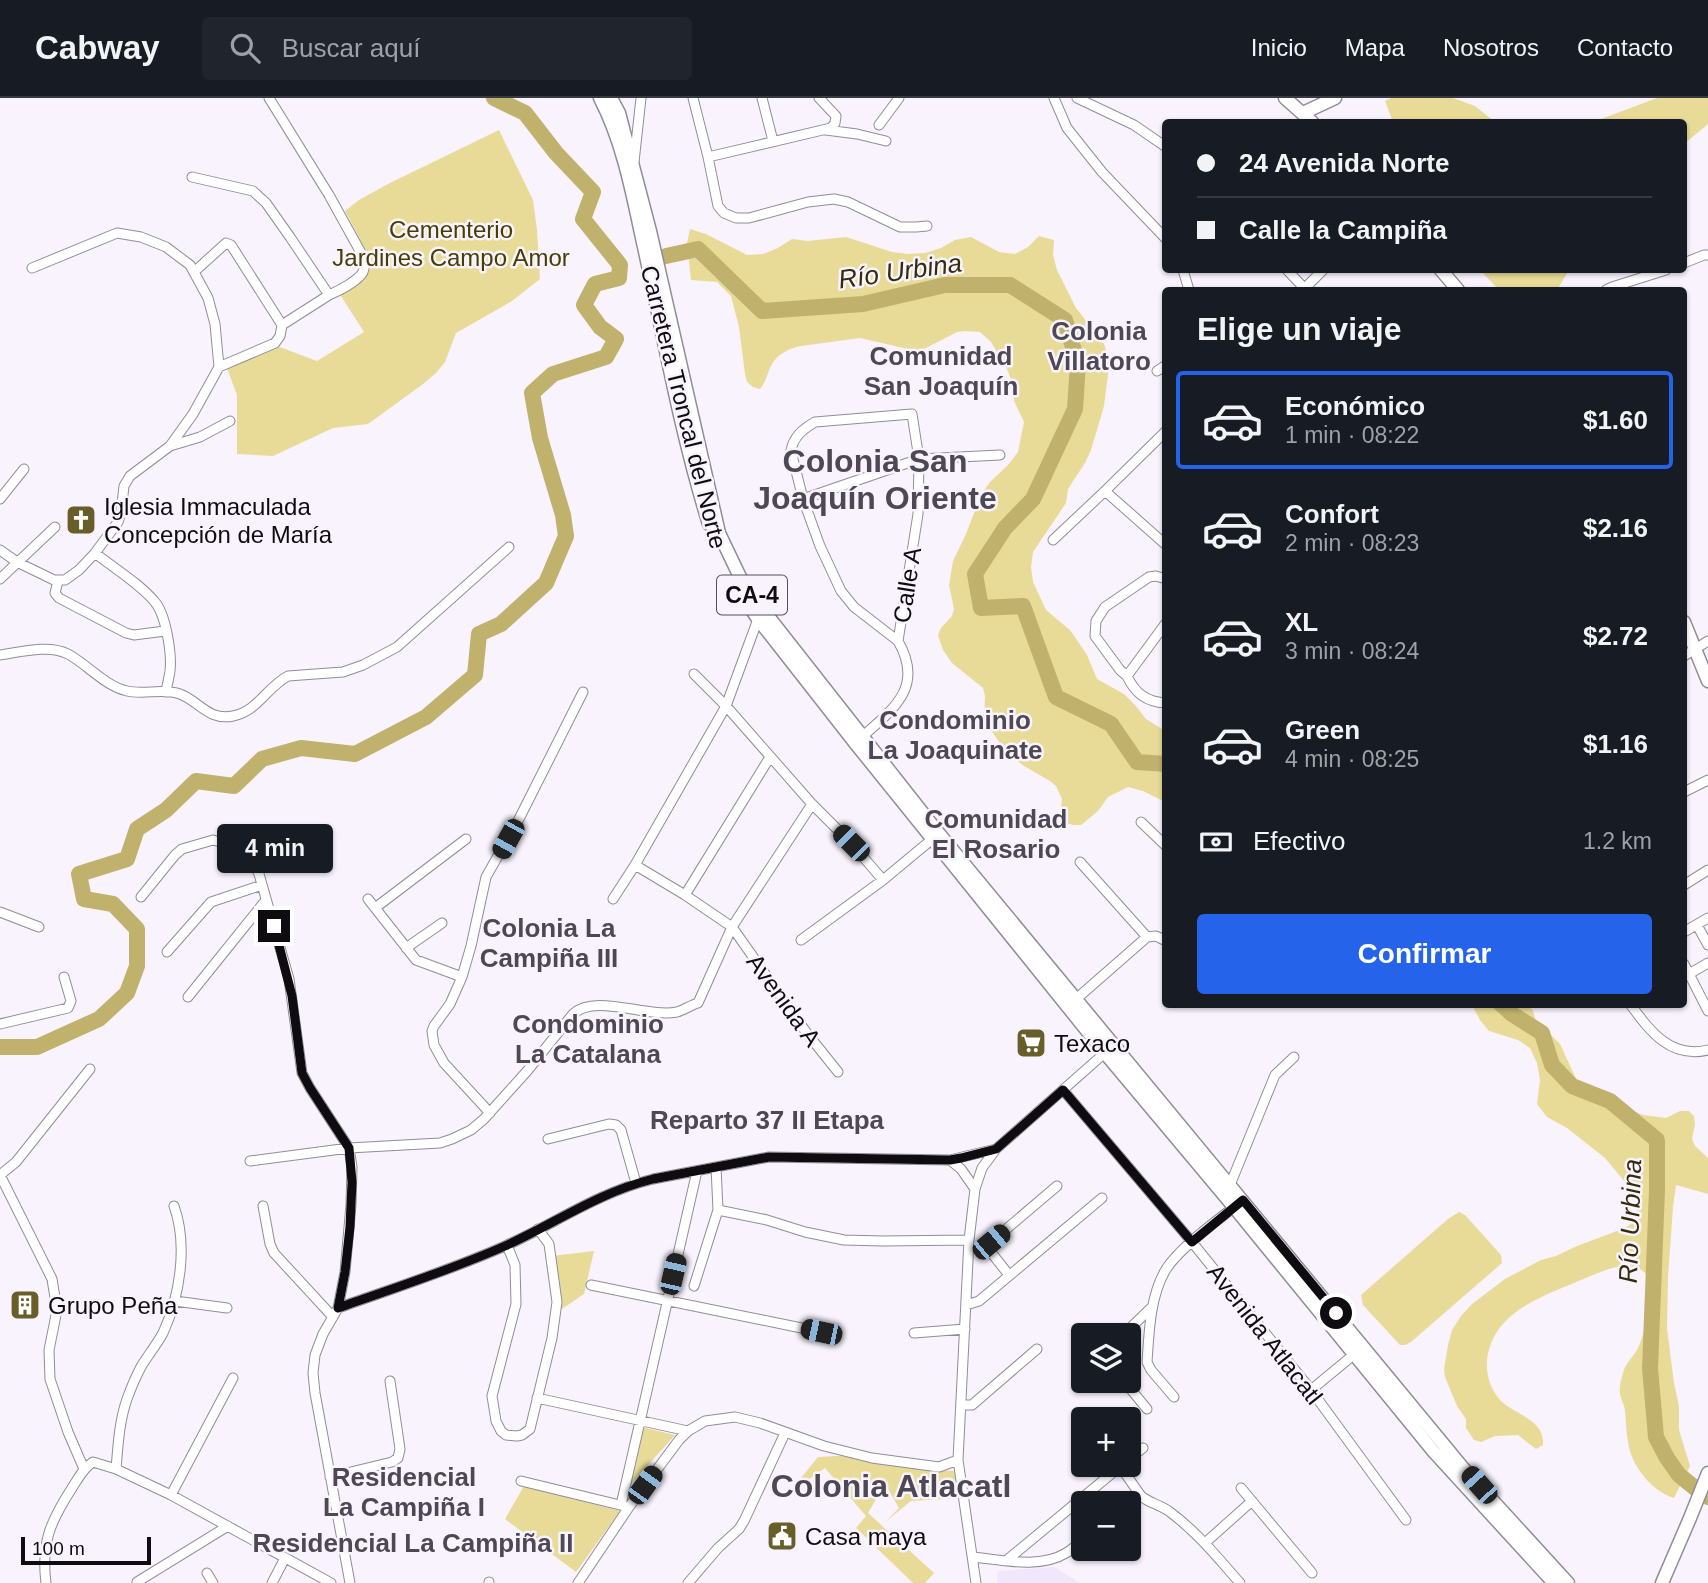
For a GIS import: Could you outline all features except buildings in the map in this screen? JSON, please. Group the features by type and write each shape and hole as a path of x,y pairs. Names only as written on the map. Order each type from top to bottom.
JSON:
{"main road":[{"name":"Carretera Troncal del Norte","path":"600,98 613,124 621,152 702,502 726,569 758,619 1110,1050"},
{"name":"Carretera Troncal del Norte","path":"611,98 619,113 634,168 719,533 740,577 863,736 936,836 1075,1000 1110,1050"},
{"path":"1285,98 1299,118 1332,99"},
{"path":"1444,273 1455,287"},
{"path":"1689,653 1708,681"},
{"name":"CA-4","path":"1110,1050 1230,1185 1238,1203"},
{"name":"CA-4","path":"1110,1050 1359,1351 1561,1582"},
{"path":"1662,1583 1708,1473"}],"street":[{"path":"269,98 329,195 365,260 364,270 359,277 282,325"},
{"path":"634,168 640,98"},
{"path":"692,98 720,211 731,216 749,218 808,202 840,200 900,227 927,226"},
{"path":"762,98 773,141"},
{"path":"708,157 832,127 836,116 819,98"},
{"path":"879,125 899,98"},
{"path":"1054,98 1067,128 1102,172 1162,235"},
{"path":"1077,98 1134,125 1162,144"},
{"path":"824,130 886,141"},
{"path":"191,177 253,191 266,203 329,295"},
{"path":"0,550 17,562 58,581 68,578 96,554 120,518 127,478 170,446 193,414 219,367 215,324 208,298 190,265 166,247 141,237 117,233 32,268"},
{"path":"194,272 226,243 230,245 282,325 280,336 275,343 219,367"},
{"path":"1687,262 1708,255"},
{"path":"1290,273 1302,287"},
{"path":"1308,287 1320,273"},
{"path":"1612,287 1656,273"},
{"name":"Calle A","path":"803,499 791,451 801,431 821,421 912,414 919,459 919,514 898,641 904,651 909,676 901,698 863,736"},
{"path":"170,446 200,437 230,421"},
{"path":"1053,540 1162,435"},
{"path":"898,641 854,607 841,591 820,546 803,499 919,459 1000,455"},
{"path":"0,499 24,469"},
{"path":"1105,491 1162,541"},
{"path":"0,579 55,527"},
{"path":"0,655 32,650 66,653 120,689 130,692 178,693 205,712 232,716 251,709 280,680 288,676 344,672 397,647 509,547"},
{"path":"96,554 156,604 165,623 171,668 166,692"},
{"path":"1162,578 1149,576 1105,607 1096,621 1095,636 1132,686 1145,699 1162,703"},
{"path":"58,581 55,593 59,598 126,633 134,635 165,631"},
{"path":"613,899 726,706 758,619"},
{"path":"1127,676 1162,628"},
{"path":"1689,653 1708,641"},
{"path":"694,674 883,880"},
{"path":"490,1113 444,1063 434,1045 434,1026 450,1004 462,977 486,877 519,819 583,692"},
{"path":"685,895 771,757"},
{"path":"1687,790 1708,780"},
{"path":"250,1161 349,1148 440,1143 452,1139 471,1130 490,1113 579,1009 593,1005 677,1012 698,1003 732,927 812,804"},
{"path":"1141,822 1162,842"},
{"path":"801,940 883,880 936,836"},
{"path":"375,908 466,839"},
{"path":"141,897 178,851 213,840 224,843 254,864 289,979 302,1073 349,1148 352,1182 345,1272 335,1312 318,1344 313,1373 350,1583"},
{"path":"1080,862 1147,937"},
{"path":"635,865 732,927"},
{"path":"1687,883 1708,870"},
{"path":"167,953 211,902 262,885"},
{"path":"368,899 416,960 462,977"},
{"path":"188,997 266,900"},
{"path":"0,912 39,927"},
{"path":"1687,930 1708,918"},
{"path":"406,948 442,923"},
{"path":"1697,925 1708,945"},
{"name":"Avenida A","path":"732,927 806,1032 838,1072"},
{"path":"1075,1000 1147,937 1156,936 1162,939"},
{"path":"1689,974 1708,963"},
{"path":"1687,970 1708,1011"},
{"path":"0,1024 68,1008 71,1001 64,976"},
{"path":"1633,1008 1650,1030 1674,1048 1708,1050"},
{"path":"976,1583 958,1460 975,1189 982,1168 996,1149 1110,1050"},
{"path":"1230,1185 1275,1076 1294,1057"},
{"path":"84,1469 50,1379 49,1350 57,1310 52,1279 0,1175 16,1162 90,1069"},
{"name":"Avenida Atlacatl","path":"1063,1090 1192,1242 1311,1390 1406,1520"},
{"path":"548,1139 609,1124 616,1125 621,1130 636,1183"},
{"path":"335,1312 507,1245 588,1202 636,1183 769,1157 950,1160 996,1149"},
{"path":"950,1160 961,1169 975,1189"},
{"path":"694,1286 718,1210 716,1167"},
{"path":"625,1506 640,1420 696,1171"},
{"path":"1009,1275 990,1251 991,1242 1057,1186"},
{"path":"966,1305 979,1301 1102,1198"},
{"path":"1174,1397 1148,1364 1152,1307 1165,1271 1174,1259 1238,1203"},
{"path":"116,1469 120,1429 127,1399 138,1372 163,1334 175,1301 181,1244 179,1219 174,1206"},
{"path":"263,1206 274,1253 335,1312"},
{"path":"718,1210 844,1240 970,1240"},
{"path":"507,1245 515,1265 516,1304 492,1396 496,1421 501,1431 512,1437 522,1435 530,1429 552,1338 557,1303 549,1244 538,1229"},
{"path":"591,1285 821,1332"},
{"path":"175,1301 227,1308"},
{"path":"1136,1323 1152,1307"},
{"path":"914,1334 965,1329"},
{"path":"961,1405 972,1405 1037,1349"},
{"path":"1311,1390 1359,1351"},
{"path":"171,1495 233,1378"},
{"path":"330,1477 392,1462 398,1458 400,1449 390,1381"},
{"path":"1134,1393 1147,1409"},
{"path":"537,1398 688,1431"},
{"path":"578,1583 625,1506 679,1440 705,1421 736,1417 824,1446 872,1458 939,1467 958,1460"},
{"path":"688,1583 718,1548 739,1529 785,1433"},
{"path":"46,1583 44,1552 50,1526 84,1469 93,1462 116,1469 171,1495 331,1583"},
{"path":"1007,1560 1108,1477"},
{"path":"521,1481 625,1506"},
{"path":"1241,1489 1311,1573"},
{"path":"1141,1496 1168,1510 1205,1543 1240,1583"},
{"path":"1205,1543 1252,1501"},
{"path":"137,1582 228,1526"},
{"path":"973,1557 1047,1561 1071,1549"},
{"path":"272,1583 285,1558"},
{"path":"207,1573 213,1583"}],"shaded area":[{"path":"1054,1567 1080,1583 997,1583 998,1571"}],"green space":[{"path":"1391,98 1453,98 1475,106 1491,119 1392,119 1385,101"},
{"path":"1657,98 1708,98 1708,124 1687,142 1687,119 1601,119"},
{"name":"Cementerio Jardines Campo Amor","path":"499,130 533,200 540,279 512,301 456,333 445,362 436,373 368,424 333,428 273,456 237,454 237,395 227,368 277,346 317,361 364,332 339,293 364,277 372,262 345,211 388,184"},
{"path":"690,229 747,255 763,254 792,239 808,241 846,237 892,252 908,254 925,253 955,240 971,237 999,252 1015,254 1028,247 1039,236 1054,240 1053,255 1057,270 1076,308 1104,344 1109,359 1104,406 1091,450 1068,489 1066,503 1033,552 1033,582 1046,610 1070,630 1087,655 1097,679 1124,694 1146,719 1162,729 1162,800 1128,787 1108,797 1098,811 1081,825 1066,823 1061,808 1062,799 1056,786 1006,752 984,720 983,688 952,663 943,650 938,635 954,609 949,585 953,561 981,495 1018,452 1024,422 1014,401 1013,385 1007,369 991,342 980,332 965,331 957,332 919,350 860,338 801,346 780,355 773,362 760,389 753,387 747,382 745,374 739,327 731,296 717,282 691,280 687,243"},
{"path":"1483,273 1567,273 1559,287 1496,287"},
{"path":"1474,1008 1530,1008 1535,1019 1560,1044 1579,1085 1643,1115 1666,1118 1680,1111 1689,1111 1694,1116 1692,1139 1695,1146 1708,1158 1708,1194 1676,1185 1673,1207 1667,1328 1679,1406 1679,1430 1690,1466 1674,1498 1650,1483 1633,1459 1620,1394 1624,1370 1637,1350 1647,1314 1648,1276 1639,1268 1611,1268 1556,1290 1524,1306 1499,1328 1491,1343 1487,1361 1490,1383 1501,1401 1535,1424 1543,1445 1536,1449 1518,1435 1495,1436 1481,1442 1474,1440 1466,1428 1466,1419 1457,1406 1445,1377 1444,1369 1452,1330 1472,1304 1505,1279 1541,1260 1625,1228 1637,1217 1638,1201 1631,1186 1605,1158 1567,1128 1547,1117 1537,1104 1540,1080 1537,1063 1530,1048 1518,1040 1489,1031"},
{"path":"1459,1212 1465,1215 1501,1255 1502,1263 1411,1342 1400,1345 1363,1305 1361,1295"},
{"path":"594,1251 584,1294 559,1311 552,1256"},
{"path":"641,1427 675,1435 629,1486"},
{"path":"855,1455 955,1471 958,1498 911,1501 885,1522 899,1508 885,1484 868,1513 934,1573 925,1583 913,1583 856,1528 866,1516 825,1468 788,1494 818,1457"},
{"path":"524,1486 620,1511 576,1572 505,1519"}],"waterway":[{"path":"494,98 525,113 556,153 593,192 583,219 620,265"},
{"name":"Río Urbina","path":"666,256 698,249 762,311 863,304 945,285 1010,285 1065,320 1078,364 1075,409 1033,499 1005,528 975,574 981,608 1023,606 1056,697 1111,724 1137,762 1162,764"},
{"path":"0,1047 37,1047 99,1019 127,993 137,966 137,929 113,904 84,899 79,874 127,859 137,829 166,810 196,781 234,786 262,759 301,748 355,754 426,717 475,675 479,634 501,624 546,583 566,536 563,515 540,438 532,393 553,374 606,357 616,339 600,327 584,305 595,284 619,278 620,265"},
{"name":"Río Urbina","path":"1505,1008 1542,1033 1552,1065 1572,1086 1610,1101 1657,1140 1650,1368 1656,1437 1679,1475 1708,1497"}],"place":[{"name":"Iglesia Immaculada Concepción de María","path":"81,520"},
{"name":"Texaco","path":"1031,1043"},
{"name":"Grupo Peña","path":"25,1305"},
{"name":"Casa maya","path":"782,1536"}],"district":[{"name":"Colonia Villatoro","path":"1099,346"},
{"name":"Comunidad San Joaquín","path":"941,371"},
{"name":"Colonia San Joaquín Oriente","path":"875,480"},
{"name":"Condominio La Joaquinate","path":"955,735"},
{"name":"Comunidad El Rosario","path":"996,834"},
{"name":"Colonia La Campiña III","path":"549,943"},
{"name":"Condominio La Catalana","path":"588,1039"},
{"name":"Reparto 37 II Etapa","path":"767,1120"},
{"name":"Colonia Atlacatl","path":"891,1486"},
{"name":"Residencial La Campiña I","path":"404,1492"},
{"name":"Residencial La Campiña II","path":"413,1543"}],"route":[{"path":"274,926 289,979 302,1073 349,1148 352,1167 350,1227 338,1308 444,1271 507,1245 588,1202 636,1183 769,1157 950,1160 996,1149 1063,1090 1192,1242 1243,1200 1336,1313"}]}
